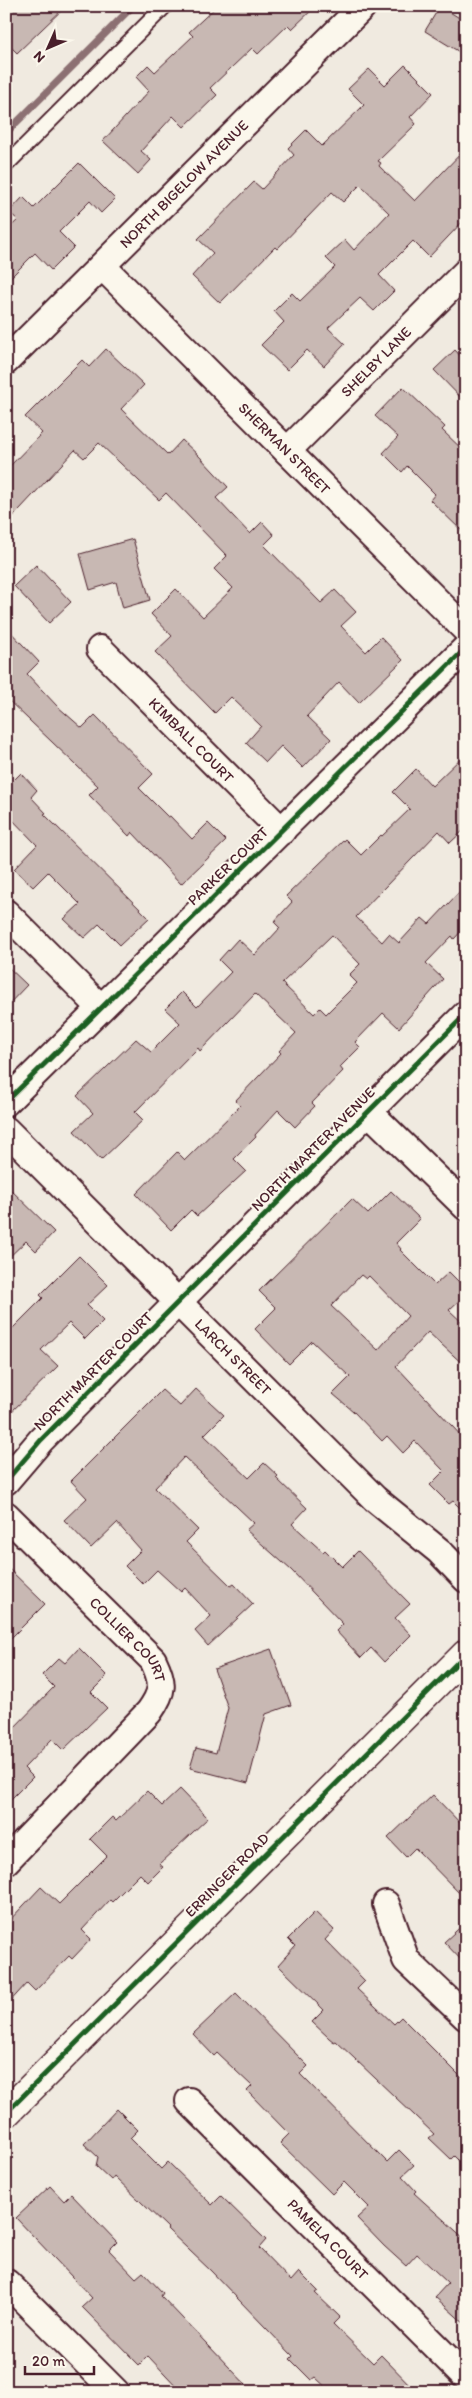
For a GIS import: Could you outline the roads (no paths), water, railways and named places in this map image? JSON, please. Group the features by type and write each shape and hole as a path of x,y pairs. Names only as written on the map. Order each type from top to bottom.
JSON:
{"main road":[{"name":"ERRINGER ROAD","path":"6,2114 466,1654"}],"street":[{"name":"NORTH BIGELOW AVENUE","path":"6,361 362,6"},
{"name":"SHERMAN STREET","path":"102,266 466,630"},
{"name":"SHELBY LANE","path":"287,451 466,272"},
{"name":"PARKER COURT","path":"6,1102 100,1007 282,831 466,648"},
{"name":"KIMBALL COURT","path":"100,649 282,831"},
{"path":"6,913 100,1007"},
{"name":"NORTH MARTER AVENUE","path":"178,1302 466,1014"},
{"path":"368,1111 466,1207"},
{"name":"LARCH STREET","path":"6,1130 375,1499 439,1551 466,1579"},
{"name":"NORTH MARTER COURT","path":"6,1480 41,1440 178,1302"},
{"name":"COLLIER COURT","path":"6,1515 153,1660 162,1678 160,1697 149,1712 6,1861"},
{"path":"386,1904 406,1960 466,2017"},
{"name":"PAMELA COURT","path":"189,2102 466,2377"},
{"path":"7,2283 116,2392"}],"lane":[{"path":"6,165 165,6"}],"waterway":[{"path":"6,133 133,6"}]}
